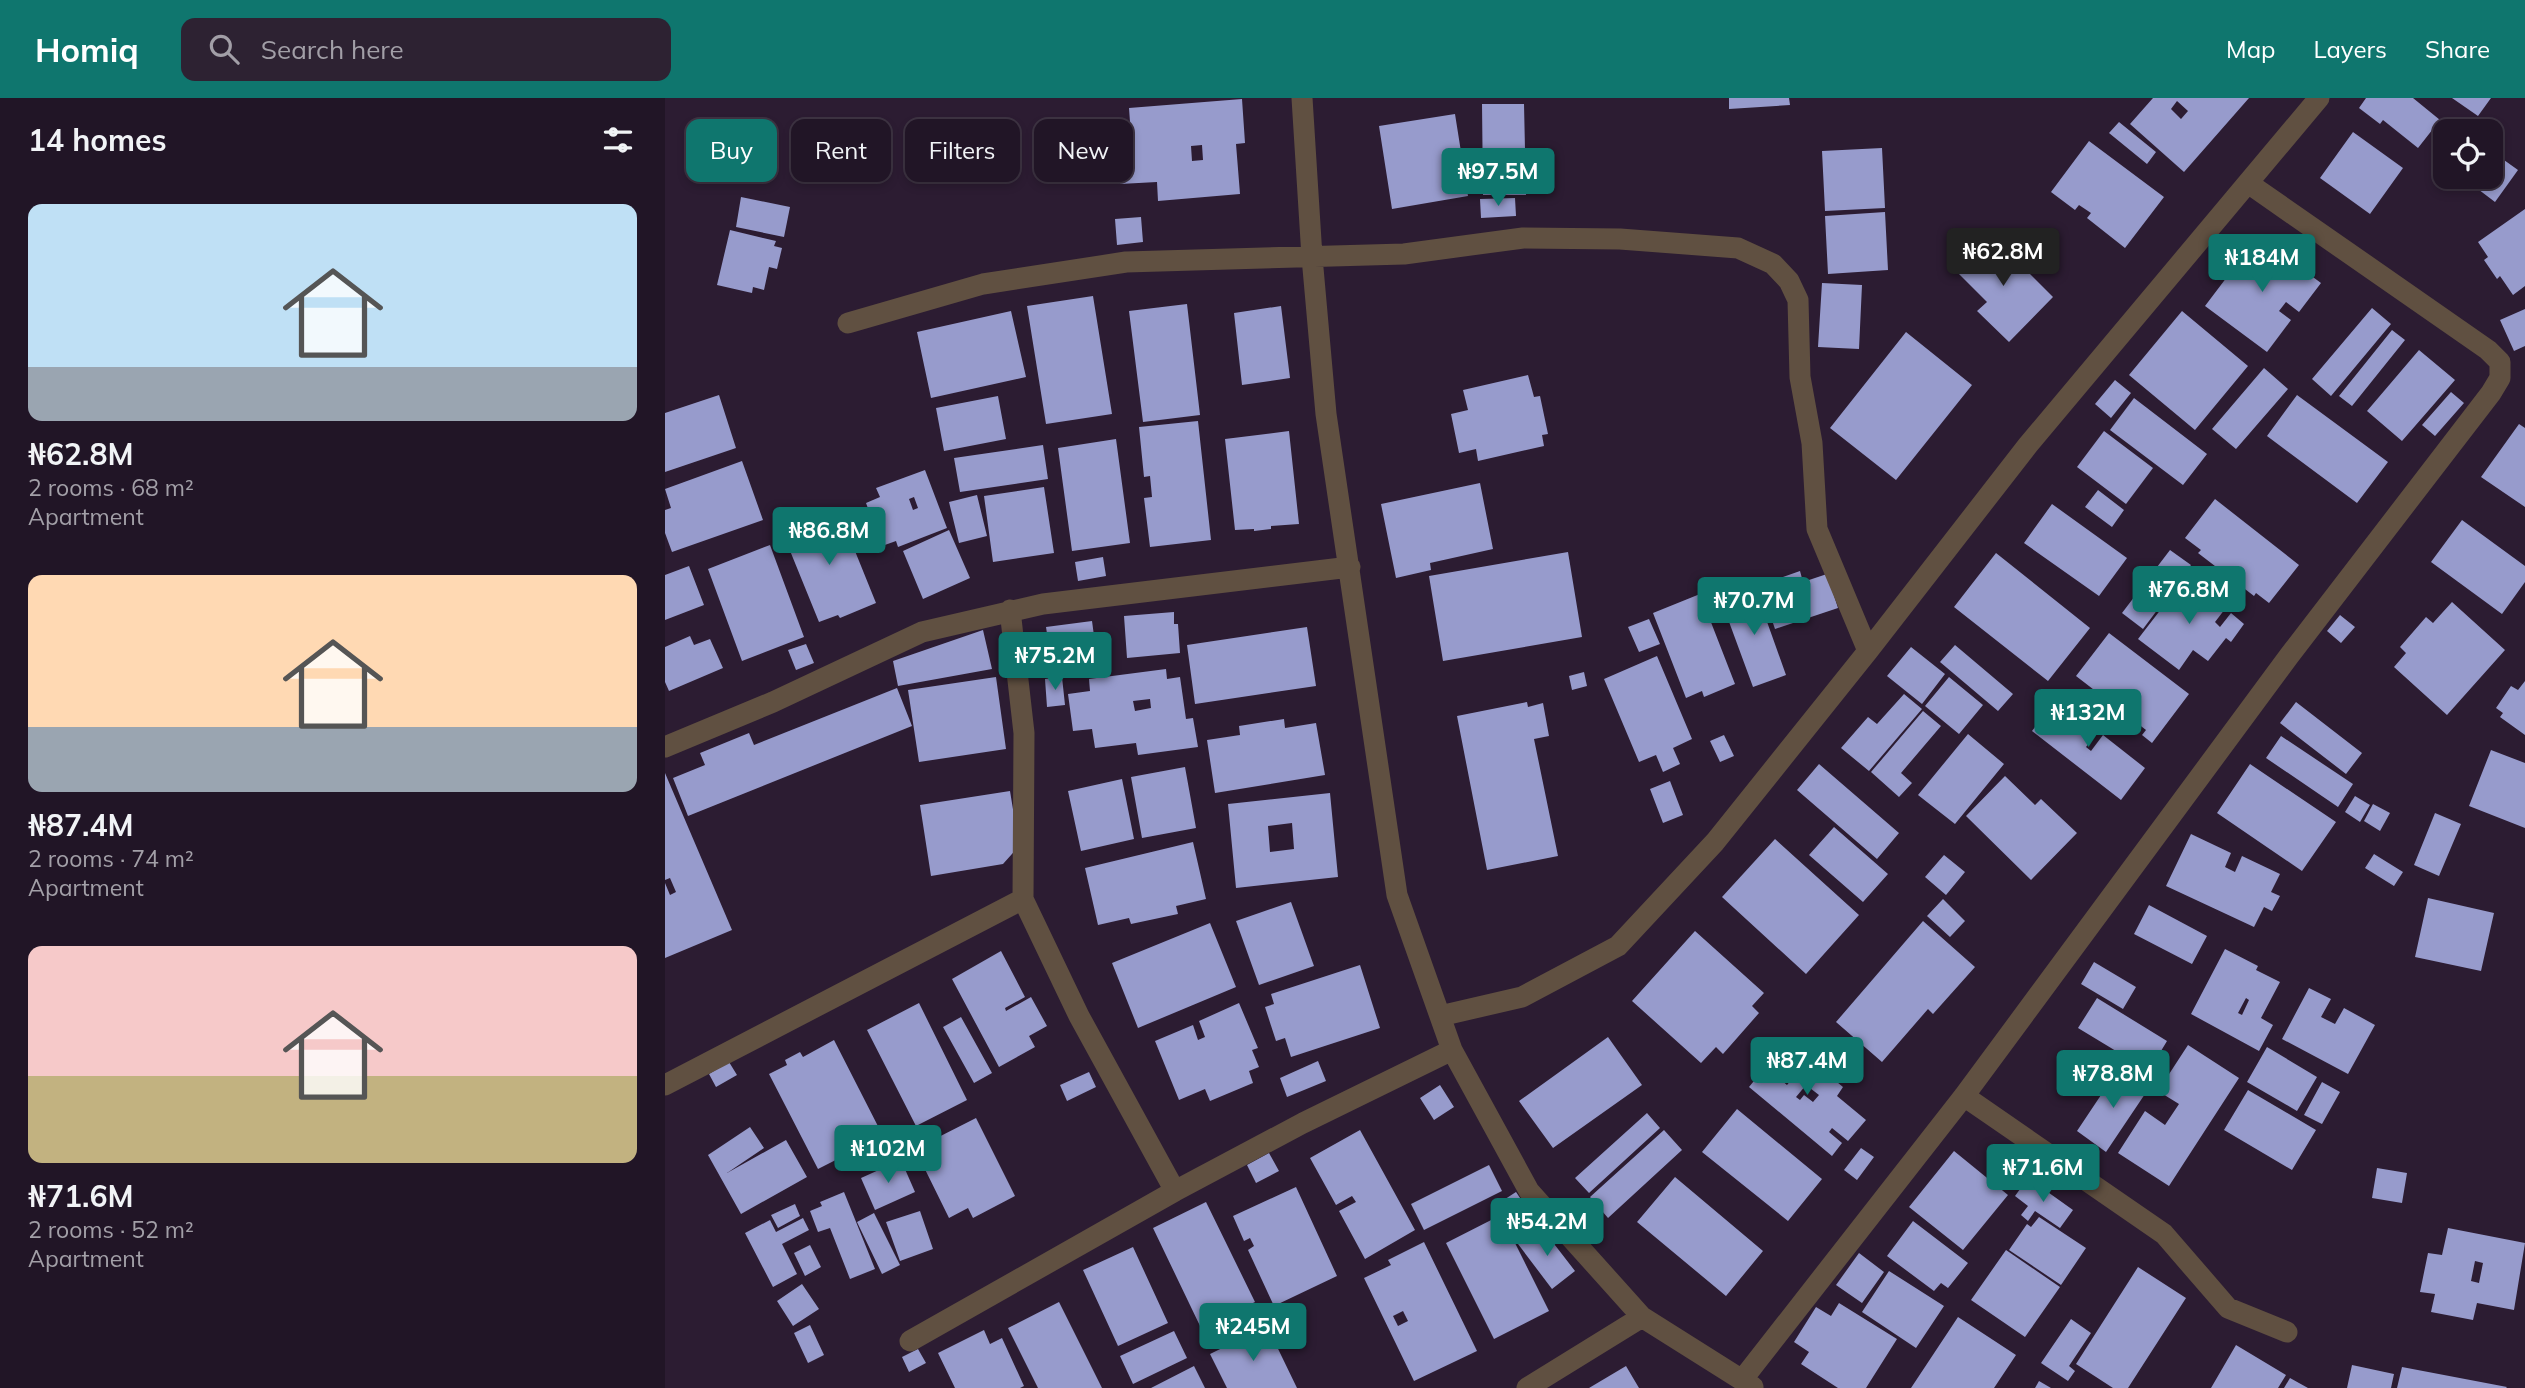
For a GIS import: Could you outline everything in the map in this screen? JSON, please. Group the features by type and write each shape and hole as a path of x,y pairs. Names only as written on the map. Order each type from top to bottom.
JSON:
{"street":[{"path":"1302,98 1326,414 1397,895 1452,1051 1529,1191 1642,1317 1749,1384 2280,667 2500,378 2500,362 2488,350 2248,183"},
{"path":"1440,1016 1522,997 1618,946 1715,842 1868,651 2028,444 2319,98"},
{"path":"848,323 983,284 1126,262 1404,254 1523,238 1620,239 1738,248 1773,264 1789,281 1798,300 1800,377 1812,443 1817,529 1868,651"},
{"path":"665,747 773,702 922,632 1043,604 1350,567"},
{"path":"1010,610 1024,733 1023,899 1079,1016 1175,1191"},
{"path":"665,1085 1023,899"},
{"path":"910,1341 1175,1191 1303,1123 1452,1051"},
{"path":"1964,1096 2164,1234 2228,1308 2287,1332"},
{"path":"1527,1388 1642,1317"}],"building":[{"path":"1729,98 1789,98 1790,105 1729,109"},
{"path":"2153,98 2249,98 2184,172 2130,124","holes":["2177,101 2188,111 2181,119 2171,109"]},
{"path":"2366,98 2413,98 2439,119 2433,119 2433,129 2418,148 2383,120 2380,124 2359,108"},
{"path":"2452,98 2491,98 2478,116"},
{"path":"1242,99 1245,143 1236,144 1240,194 1158,201 1157,182 1120,184 1133,182 1133,119 1130,119 1129,108","holes":["1202,145 1203,160 1192,161 1191,146"]},
{"path":"1482,104 1524,104 1526,195 1483,195"},
{"path":"1455,114 1468,196 1392,209 1379,126"},
{"path":"2119,122 2156,152 2147,164 2109,133"},
{"path":"2353,132 2403,168 2370,214 2320,178"},
{"path":"2089,141 2164,197 2125,248 2087,218 2091,213 2079,205 2075,210 2051,192"},
{"path":"1882,148 1885,208 1825,211 1822,151"},
{"path":"2503,159 2518,170 2495,202 2478,189 2503,189"},
{"path":"741,197 790,207 784,237 736,227"},
{"path":"1515,198 1516,216 1481,218 1480,199"},
{"path":"2525,209 2525,286 2513,295 2500,276 2497,279 2484,260 2488,257 2478,242"},
{"path":"1885,212 1888,270 1828,274 1825,216"},
{"path":"1141,217 1143,242 1117,245 1115,219"},
{"path":"730,230 776,241 774,246 782,248 777,269 769,267 764,290 753,287 752,293 717,285"},
{"path":"1990,234 2053,297 2009,342 1977,311 1987,302 1955,270"},
{"path":"2258,236 2321,283 2299,312 2286,302 2279,311 2291,320 2267,352 2205,306"},
{"path":"1822,283 1862,285 1859,349 1818,347"},
{"path":"1093,296 1112,414 1046,424 1027,306"},
{"path":"1187,304 1200,415 1143,422 1129,311"},
{"path":"1281,306 1290,378 1242,385 1234,313"},
{"path":"2372,308 2391,324 2331,396 2312,379"},
{"path":"2525,309 2525,346 2514,351 2500,320"},
{"path":"1011,311 1026,377 931,398 917,332"},
{"path":"2182,311 2248,366 2195,430 2129,375"},
{"path":"2392,330 2405,340 2352,406 2339,396"},
{"path":"1906,332 1972,385 1896,480 1830,428"},
{"path":"2419,350 2455,380 2402,441 2367,411"},
{"path":"2264,368 2288,389 2236,449 2212,429"},
{"path":"1528,375 1534,397 1540,396 1548,434 1542,435 1544,446 1478,461 1476,449 1459,453 1451,414 1468,410 1463,390"},
{"path":"2115,380 2131,393 2111,418 2095,404"},
{"path":"2451,392 2464,403 2435,436 2422,425"},
{"path":"719,395 736,448 665,472 665,413"},
{"path":"2297,395 2388,462 2357,503 2267,436"},
{"path":"998,396 1006,439 944,451 936,408"},
{"path":"2134,398 2207,454 2183,485 2110,430"},
{"path":"1198,421 1211,540 1150,547 1144,498 1152,497 1150,476 1144,477 1139,427"},
{"path":"2519,424 2525,428 2525,507 2481,477"},
{"path":"1289,431 1299,524 1271,526 1271,529 1254,531 1235,530 1225,439"},
{"path":"2104,431 2153,468 2126,504 2077,467"},
{"path":"1116,439 1130,543 1072,551 1058,448"},
{"path":"1043,445 1048,479 960,492 954,458"},
{"path":"742,461 763,520 672,552 665,533 665,510 671,508 665,489"},
{"path":"925,470 947,528 898,547 896,541 882,546 866,503 880,497 876,488","holes":["914,497 918,508 913,510 909,499"]},
{"path":"1480,483 1493,549 1430,563 1431,570 1396,578 1381,504"},
{"path":"1044,487 1054,553 993,562 984,496"},
{"path":"2098,490 2124,510 2112,527 2085,507"},
{"path":"977,495 987,536 959,543 949,502"},
{"path":"2215,499 2299,565 2269,603 2256,593 2254,596 2198,553 2201,550 2185,538"},
{"path":"2052,504 2127,558 2099,596 2024,543"},
{"path":"838,509 876,603 840,618 838,615 819,622 782,531"},
{"path":"2462,520 2525,566 2525,582 2502,614 2431,562"},
{"path":"949,530 970,578 923,599 903,551"},
{"path":"770,545 804,637 742,661 708,569"},
{"path":"2170,550 2191,565 2143,629 2122,613"},
{"path":"1568,552 1582,637 1443,661 1429,576"},
{"path":"1996,553 2090,628 2048,681 1954,607"},
{"path":"1103,557 1106,576 1078,581 1075,562"},
{"path":"689,566 704,605 665,620 665,575"},
{"path":"1800,571 1803,582 1827,574 1838,608 1775,629 1760,585"},
{"path":"2185,578 2225,609 2215,622 2220,627 2231,613 2244,624 2231,642 2226,638 2208,661 2193,650 2179,670 2138,639"},
{"path":"1755,588 1786,675 1753,687 1721,600"},
{"path":"1700,594 1735,684 1704,697 1702,691 1686,698 1653,613"},
{"path":"2452,602 2505,650 2447,715 2394,667 2406,653 2400,647 2426,617 2433,623"},
{"path":"1174,612 1174,624 1178,624 1180,653 1127,658 1124,616"},
{"path":"2340,615 2355,627 2341,643 2327,631"},
{"path":"1649,619 1660,644 1639,652 1628,627"},
{"path":"1092,621 1095,643 1088,644 1091,668 1053,673 1046,627"},
{"path":"1307,627 1316,686 1195,704 1187,645"},
{"path":"983,630 992,669 898,686 893,661"},
{"path":"2109,633 2189,694 2152,743 2142,735 2146,730 2076,676"},
{"path":"690,636 694,645 710,639 723,668 669,691 665,682 665,647"},
{"path":"806,644 814,663 796,670 788,650"},
{"path":"1955,645 2013,694 1998,711 1940,662"},
{"path":"1911,647 1945,674 1922,704 1887,676"},
{"path":"1657,656 1692,739 1673,748 1680,764 1663,772 1656,755 1639,762 1604,679"},
{"path":"1166,669 1167,679 1180,677 1186,719 1193,718 1198,747 1138,755 1136,743 1095,748 1092,729 1073,731 1068,694 1090,691 1089,679","holes":["1150,699 1151,708 1135,711 1133,701"]},
{"path":"1584,672 1587,686 1572,690 1569,676"},
{"path":"996,677 1006,749 919,762 908,690"},
{"path":"1062,677 1065,705 1047,707 1045,679"},
{"path":"1949,677 1983,705 1959,734 1925,706"},
{"path":"2525,681 2525,735 2500,717 2503,713 2496,708 2511,686 2518,690"},
{"path":"897,688 912,726 688,816 673,778 705,765 700,753 749,733 754,745"},
{"path":"1904,694 1922,709 1869,771 1841,748 1868,717 1877,724"},
{"path":"2057,698 2099,730 2086,747 2091,751 2103,735 2145,768 2121,800 2032,731"},
{"path":"1527,702 1528,707 1543,703 1549,736 1534,739 1558,856 1487,870 1457,716"},
{"path":"2296,702 2362,753 2346,774 2280,723"},
{"path":"1923,711 1941,726 1901,773 1912,783 1899,797 1871,772"},
{"path":"1284,719 1285,728 1316,723 1325,775 1215,793 1207,740 1240,735 1239,726"},
{"path":"1968,734 2004,764 1955,824 1918,795"},
{"path":"1724,735 1734,756 1720,762 1710,741"},
{"path":"2281,736 2353,784 2338,807 2266,758"},
{"path":"2491,750 2525,763 2525,828 2469,806"},
{"path":"1819,764 1899,833 1877,859 1797,790"},
{"path":"2250,764 2336,822 2302,871 2217,813"},
{"path":"1185,767 1196,828 1142,838 1131,777"},
{"path":"665,773 732,930 665,958 665,883 670,895 676,892 670,878 665,880"},
{"path":"2005,776 2035,805 2041,799 2077,833 2031,880 1966,816"},
{"path":"1122,779 1134,839 1081,851 1068,791"},
{"path":"1670,781 1683,815 1663,823 1650,789"},
{"path":"1010,791 1019,846 1003,864 931,876 920,805"},
{"path":"1330,793 1338,877 1236,888 1228,804","holes":["1292,823 1294,849 1270,852 1268,826"]},
{"path":"2355,796 2370,805 2360,822 2345,812"},
{"path":"2373,804 2390,813 2380,831 2364,821"},
{"path":"2435,813 2461,824 2439,876 2414,865"},
{"path":"1834,827 1888,874 1863,902 1809,855"},
{"path":"2191,834 2231,853 2225,867 2235,872 2242,856 2280,874 2271,892 2280,896 2272,911 2264,907 2254,927 2166,886"},
{"path":"1775,839 1859,915 1806,974 1722,897"},
{"path":"1193,842 1206,899 1176,906 1178,914 1131,924 1129,918 1098,925 1085,868"},
{"path":"2374,854 2403,872 2394,886 2365,868"},
{"path":"1944,855 1965,872 1946,895 1925,877"},
{"path":"2428,898 2494,913 2481,971 2415,957"},
{"path":"1943,899 1965,921 1950,937 1927,916"},
{"path":"1291,902 1314,966 1259,985 1236,921"},
{"path":"2149,905 2207,936 2192,964 2134,934"},
{"path":"1923,921 1975,967 1933,1014 1928,1009 1882,1062 1836,1022"},
{"path":"1210,923 1236,987 1138,1028 1112,963"},
{"path":"1695,931 1764,993 1752,1006 1759,1013 1723,1054 1716,1047 1701,1063 1632,1001"},
{"path":"2225,949 2258,966 2256,970 2280,982 2261,1018 2273,1025 2259,1051 2191,1014","holes":["2246,998 2249,1000 2242,1015 2238,1013"]},
{"path":"1001,951 1025,997 1005,1008 1006,1011 1031,997 1047,1026 1029,1036 1035,1047 999,1067 952,979"},
{"path":"2094,962 2136,987 2123,1009 2081,984"},
{"path":"1360,965 1380,1028 1291,1057 1285,1038 1276,1041 1265,1007 1274,1004 1271,994"},
{"path":"2309,988 2331,999 2321,1017 2335,1024 2344,1008 2375,1025 2348,1074 2282,1039"},
{"path":"2097,998 2167,1041 2149,1071 2078,1028"},
{"path":"919,1003 967,1100 916,1126 867,1030"},
{"path":"1239,1003 1258,1048 1252,1050 1259,1067 1249,1071 1253,1083 1210,1101 1205,1089 1179,1100 1155,1041 1193,1025 1198,1040 1205,1037 1199,1021"},
{"path":"961,1017 992,1073 974,1083 943,1027"},
{"path":"1608,1037 1642,1085 1553,1148 1519,1101"},
{"path":"834,1040 883,1136 818,1169 769,1074 787,1065 785,1060 800,1052 803,1057"},
{"path":"1791,1040 1822,1065 1820,1068 1843,1087 1837,1096 1866,1120 1848,1141 1832,1128 1829,1132 1842,1143 1832,1156 1749,1087 1776,1054 1779,1056","holes":["1778,1069 1791,1080 1787,1085 1774,1074","1806,1085 1819,1095 1813,1102 1804,1095 1800,1100 1796,1097"]},
{"path":"2188,1045 2239,1078 2169,1186 2118,1153 2145,1111 2165,1125 2179,1104 2158,1091"},
{"path":"2267,1047 2317,1077 2297,1111 2247,1082"},
{"path":"1318,1061 1326,1081 1287,1097 1280,1078"},
{"path":"729,1062 737,1075 716,1087 709,1074"},
{"path":"2119,1068 2149,1088 2106,1152 2077,1131"},
{"path":"1089,1072 1096,1087 1067,1101 1060,1085"},
{"path":"2322,1082 2340,1092 2322,1124 2304,1115"},
{"path":"1440,1085 1454,1107 1434,1120 1420,1098"},
{"path":"2248,1090 2316,1130 2292,1170 2224,1130"},
{"path":"1737,1109 1822,1179 1788,1221 1702,1152"},
{"path":"1647,1113 1660,1128 1589,1193 1575,1178"},
{"path":"976,1118 1015,1196 973,1218 968,1208 949,1218 915,1149"},
{"path":"750,1127 764,1148 727,1173 786,1140 807,1177 741,1214 708,1155"},
{"path":"1360,1130 1415,1230 1365,1259 1339,1211 1356,1202 1352,1196 1336,1205 1310,1158"},
{"path":"1664,1130 1682,1150 1608,1218 1590,1197"},
{"path":"1861,1148 1874,1157 1857,1180 1844,1170"},
{"path":"1954,1151 2008,1195 1963,1250 1909,1207"},
{"path":"1269,1153 1279,1171 1256,1183 1247,1165"},
{"path":"901,1160 915,1192 875,1210 861,1178"},
{"path":"1489,1165 1502,1191 1424,1230 1411,1204"},
{"path":"2377,1168 2407,1173 2402,1203 2372,1198"},
{"path":"1675,1177 1763,1251 1726,1296 1637,1222"},
{"path":"2028,1178 2073,1210 2060,1228 2035,1211 2028,1221 2021,1215 2028,1206 2015,1196"},
{"path":"1296,1187 1337,1276 1274,1306 1248,1250 1254,1246 1250,1238 1244,1241 1233,1216"},
{"path":"844,1192 875,1269 850,1279 830,1228 818,1232 810,1211 822,1206 820,1202"},
{"path":"1516,1192 1537,1223 1520,1234 1499,1203"},
{"path":"1206,1202 1255,1302 1201,1328 1153,1228"},
{"path":"795,1204 800,1216 778,1228 771,1215"},
{"path":"920,1211 933,1249 900,1261 886,1222"},
{"path":"874,1213 900,1265 882,1274 857,1222"},
{"path":"1501,1215 1549,1311 1494,1339 1446,1243"},
{"path":"2039,1217 2086,1248 2061,1285 2009,1250 2027,1224 2031,1227"},
{"path":"803,1218 809,1230 782,1244 797,1274 773,1287 745,1233 770,1220 776,1232"},
{"path":"1913,1221 1968,1263 1948,1288 1941,1283 1934,1291 1887,1256"},
{"path":"1541,1227 1575,1271 1552,1289 1518,1244"},
{"path":"2448,1228 2525,1243 2514,1310 2477,1303 2473,1320 2431,1312 2435,1294 2420,1292 2428,1253 2442,1255","holes":["2475,1261 2483,1263 2479,1283 2471,1281"]},
{"path":"1424,1242 1477,1351 1414,1381 1364,1278 1391,1265 1388,1260","holes":["1403,1311 1408,1321 1398,1326 1393,1316"]},
{"path":"810,1245 821,1267 805,1276 794,1253"},
{"path":"1133,1247 1168,1323 1118,1346 1083,1270"},
{"path":"2006,1250 2060,1287 2025,1337 1971,1300"},
{"path":"1859,1253 1884,1272 1862,1303 1836,1285"},
{"path":"2138,1267 2186,1298 2128,1388 2113,1388 2076,1364"},
{"path":"1889,1271 1944,1306 1916,1348 1862,1312"},
{"path":"802,1284 819,1309 793,1326 777,1301"},
{"path":"1059,1302 1102,1388 1038,1388 1008,1328"},
{"path":"1839,1303 1897,1339 1866,1388 1838,1388 1801,1364 1809,1352 1794,1342 1816,1307 1831,1316"},
{"path":"1958,1317 2016,1355 1994,1388 1911,1388"},
{"path":"2071,1319 2091,1333 2069,1366 2075,1371 2068,1381 2041,1363"},
{"path":"810,1325 824,1355 808,1363 794,1333"},
{"path":"1267,1326 1297,1388 1227,1388 1210,1354"},
{"path":"984,1330 990,1344 1002,1338 1024,1386 955,1388 938,1353"},
{"path":"1174,1331 1187,1358 1133,1384 1120,1356"},
{"path":"2236,1345 2286,1375 2278,1388 2211,1388"},
{"path":"918,1349 926,1363 909,1372 902,1357"},
{"path":"2352,1365 2394,1374 2391,1388 2347,1388"},
{"path":"1194,1366 1205,1388 1151,1388"},
{"path":"1626,1366 1639,1388 1589,1388"},
{"path":"2402,1367 2507,1387 2397,1388"},
{"path":"2290,1378 2308,1388 2284,1388"},
{"path":"2039,1381 2051,1388 2035,1388"}]}
